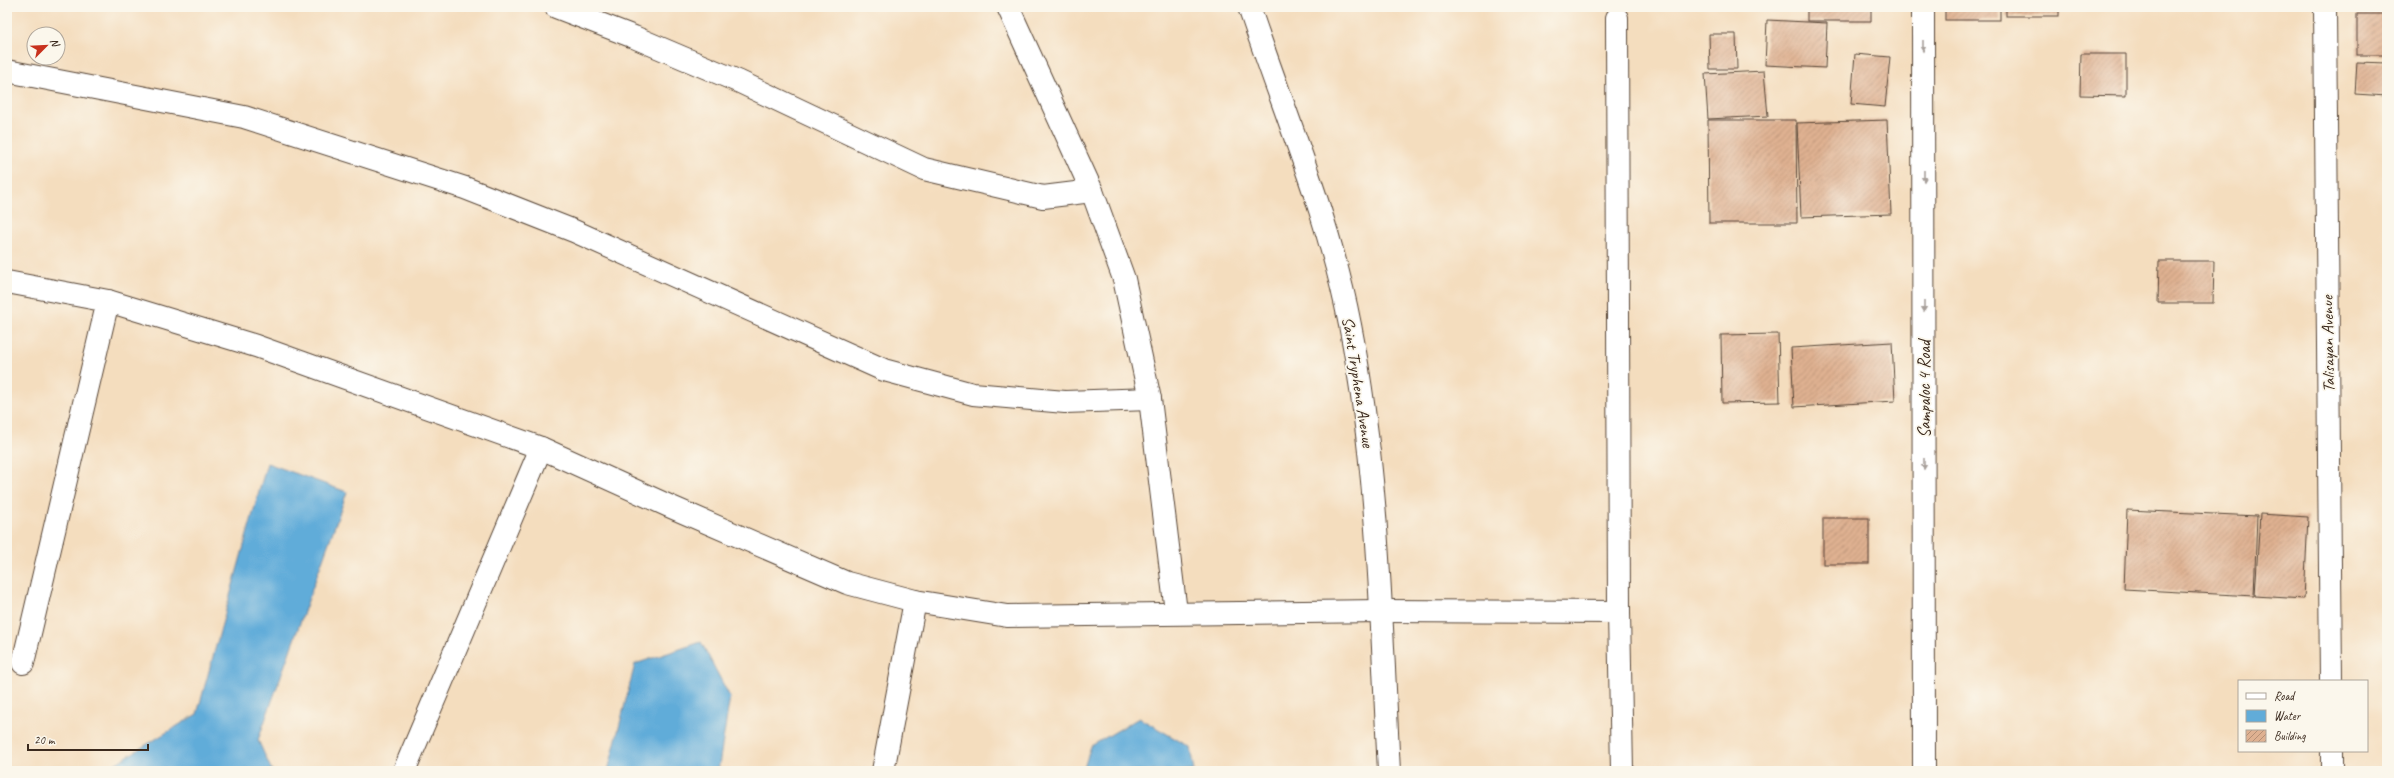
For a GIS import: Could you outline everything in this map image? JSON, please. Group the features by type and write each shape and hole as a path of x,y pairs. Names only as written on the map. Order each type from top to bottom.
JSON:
{"street":[{"path":"556,7 634,37 740,82 924,170 1043,198 1092,191"},
{"path":"1008,7 1092,191 1124,280 1150,398 1176,612"},
{"name":"Sampaloc 4 Road","path":"1923,7 1924,771"},
{"name":"Talisayan Avenue","path":"2325,7 2331,680"},
{"name":"Saint Tryphena Avenue","path":"1252,16 1319,206 1350,324 1369,445 1389,771"},
{"path":"1617,18 1619,612 1622,771"},
{"path":"7,71 244,117 465,188 574,231 884,370 973,394 1065,402 1150,398"},
{"path":"7,282 108,301 256,346 541,448 669,506 847,583 915,601 1007,616 1176,612 1380,610 1619,612"},
{"path":"23,664 108,301"},
{"path":"404,771 541,448"},
{"path":"883,771 915,601"},
{"path":"2332,752 2332,771"}],"water":[{"path":"267,463 347,492 258,740 272,771 103,771 197,714"},
{"path":"701,642 730,697 718,771 608,771 635,664"},
{"path":"1139,718 1190,747 1194,771 1083,771 1091,746"}],"building":[{"path":"1807,7 1871,7 1871,21 1807,21"},
{"path":"1945,7 2000,7 2000,20 1945,20"},
{"path":"2006,7 2059,7 2059,16 2006,16"},
{"path":"2357,14 2387,14 2387,55 2357,55"},
{"path":"1767,20 1827,23 1825,68 1765,65"},
{"path":"1709,34 1736,34 1737,69 1710,69"},
{"path":"1855,54 1890,57 1885,107 1851,104"},
{"path":"2081,54 2126,54 2126,96 2080,95"},
{"path":"2357,62 2387,63 2387,96 2355,94"},
{"path":"1764,71 1768,116 1708,119 1705,74"},
{"path":"1708,120 1796,120 1797,223 1709,223"},
{"path":"1887,120 1891,214 1801,217 1797,123"},
{"path":"2159,261 2214,261 2213,303 2158,303"},
{"path":"1778,334 1780,402 1722,403 1721,335"},
{"path":"1892,342 1895,401 1794,407 1791,348"},
{"path":"2127,510 2257,516 2254,596 2124,589"},
{"path":"2260,514 2308,517 2304,599 2255,596"},
{"path":"1823,518 1869,518 1869,564 1823,564"}]}
